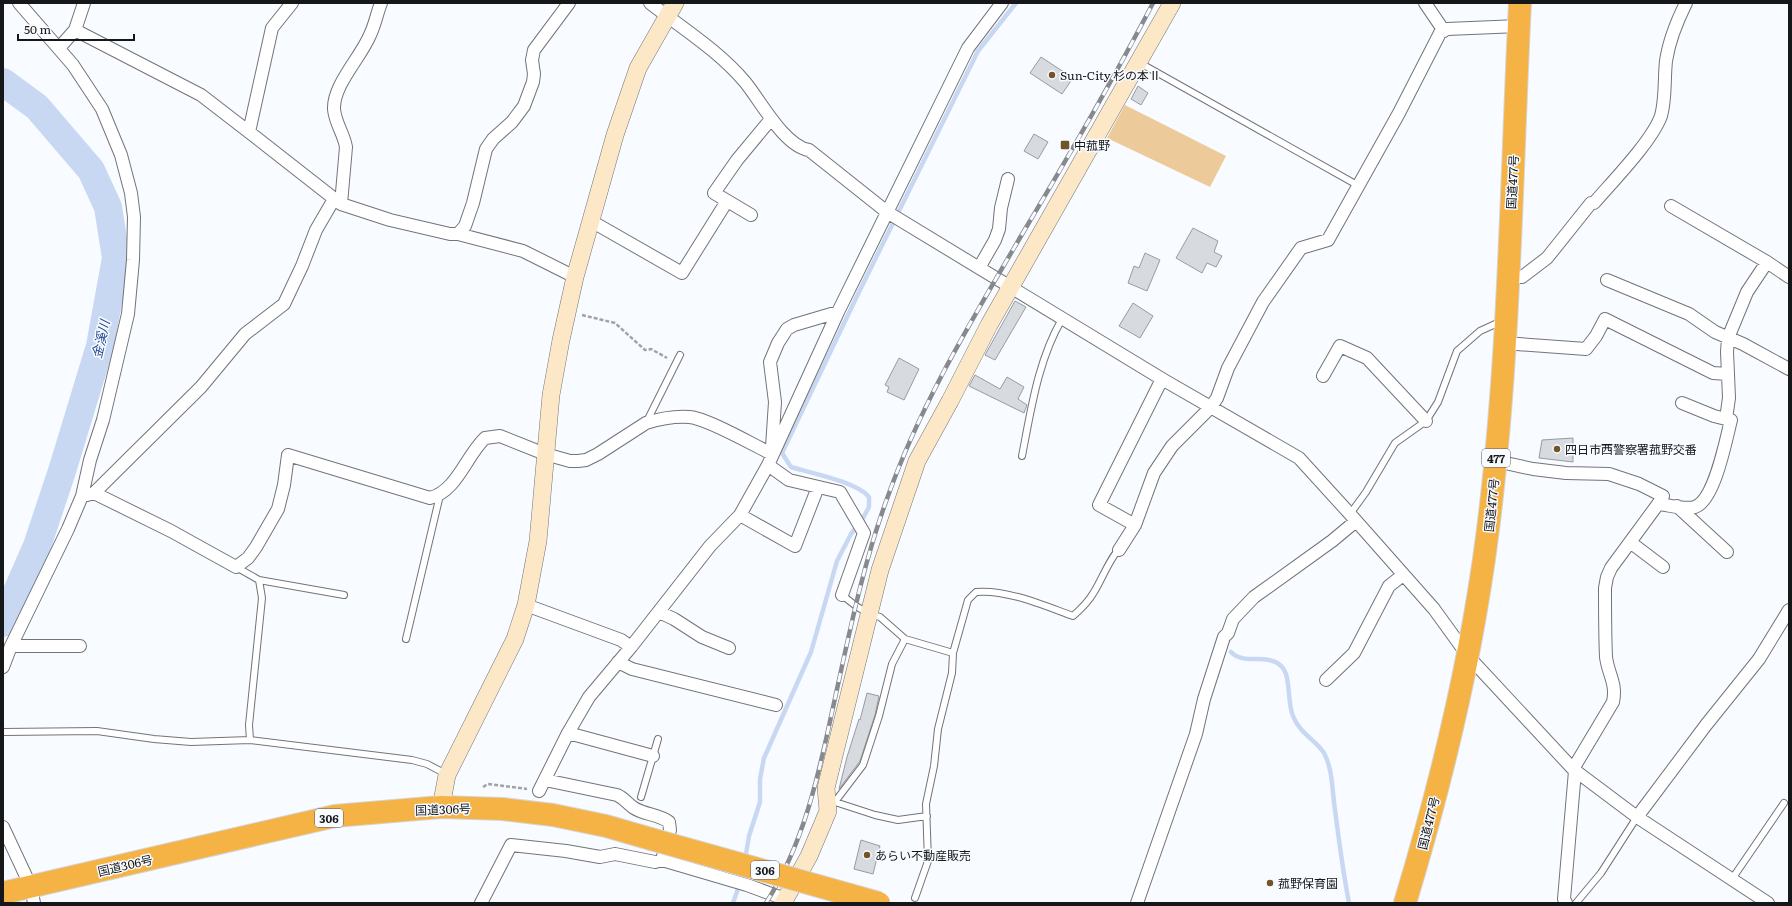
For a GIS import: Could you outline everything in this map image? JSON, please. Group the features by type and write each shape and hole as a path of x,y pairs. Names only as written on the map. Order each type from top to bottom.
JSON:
{"highway":[{"name":"国道477号","path":"1405,903 1425,837 1468,656 1487,538 1496,461 1504,343 1520,3"},
{"name":"国道306号","path":"20,894 335,816 440,807 502,809 553,815 606,826 879,903"}],"street":[{"path":"3,667 10,646 68,529 82,496 90,460 103,420 128,314 133,260 134,218 131,193 121,155 102,109 59,48 19,3"},
{"path":"59,48 76,30 84,3"},
{"path":"249,132 272,28 292,3"},
{"path":"82,496 94,493 201,387 245,334 284,304 302,266 316,230 338,202 346,147 336,117 335,99 370,35 381,3"},
{"path":"458,234 465,226 473,203 486,149 493,139 512,122 524,106 533,82 532,60 534,50 569,3"},
{"path":"650,3 671,10 745,82 771,119 804,149 809,150 888,212 1062,320 1210,408 1299,458 1434,609 1468,656 1574,770 1637,817 1768,903"},
{"path":"539,791 568,733 589,697 631,647 710,546 740,515 770,459 838,312 968,48 1002,3"},
{"path":"481,903 511,845 566,851 600,857 615,854 655,862 662,860 747,885 784,901 809,856 831,807 826,788 880,570 917,461 950,402 989,325 1172,3"},
{"path":"1425,3 1444,31"},
{"path":"1507,276 1522,277 1547,258 1591,204 1594,203 1650,136 1660,116 1663,104 1666,60 1677,21 1686,3"},
{"path":"440,807 447,775 515,639 526,605 538,541 551,395 575,277 615,135 638,68 671,10"},
{"path":"1119,550 1135,525 1158,467 1172,446 1210,408 1217,398 1228,368 1263,302 1301,248 1328,240 1359,186 1440,33 1447,29 1519,26"},
{"path":"76,30 201,95 338,202 390,220 450,234 458,234 523,251 575,277"},
{"path":"751,215 714,193 737,160 771,119"},
{"path":"979,268 996,240 1001,208 1008,179"},
{"path":"591,221 682,273 727,202"},
{"path":"1671,206 1767,262 1789,277"},
{"path":"1726,419 1729,398 1727,352 1728,338 1747,292 1767,262"},
{"path":"1607,280 1689,314 1728,338 1743,344 1789,368"},
{"path":"770,459 775,402 770,362 778,343 787,329 794,325 838,312"},
{"path":"1504,343 1586,349 1596,336 1605,319 1713,374 1728,374"},
{"path":"1322,376 1340,346 1367,358 1426,421"},
{"path":"1135,525 1099,505 1162,379"},
{"path":"1658,504 1694,507 1702,503 1707,496 1721,462 1731,420 1714,416 1682,403"},
{"path":"94,493 171,531 236,568 248,558 256,548 278,509 284,484 288,455 430,498 440,495 485,438 500,436 545,454 570,461 586,460 646,423 656,420 690,417 721,429 770,459 789,480 840,492 864,533 842,595"},
{"path":"1496,461 1533,469 1566,473 1609,474 1639,484 1663,496 1611,568 1607,577 1605,588 1606,658 1613,678 1615,693 1613,702 1574,770 1564,899 1566,903"},
{"path":"740,515 795,546 818,488"},
{"path":"1677,506 1727,552"},
{"path":"1137,903 1196,734 1204,699 1224,637 1228,633 1233,619 1254,597 1332,541 1353,517"},
{"path":"1630,542 1663,567"},
{"path":"1326,680 1354,653 1389,586 1403,575"},
{"path":"526,605 621,640 631,647"},
{"path":"1637,817 1706,725 1759,659 1777,633 1789,610"},
{"path":"659,612 674,619 702,638 729,648"},
{"path":"10,646 80,646"},
{"path":"618,662 632,669 776,705"},
{"path":"568,733 653,756"},
{"path":"545,780 617,795 624,798 634,808 662,817 669,822 670,830 662,860"},
{"path":"3,827 20,894"}],"lane":[{"path":"1139,62 1359,186"},
{"path":"1022,456 1034,394 1056,331 1062,320"},
{"path":"1353,517 1395,442 1426,421 1438,402 1449,369 1457,351 1480,331 1505,320"},
{"path":"646,423 680,355"},
{"path":"406,639 440,495"},
{"path":"916,898 928,861 927,797 934,766 938,730 952,673 953,653 968,600 976,592 982,591 1034,602 1073,616 1093,594 1109,567 1115,552 1119,550"},
{"path":"236,568 259,580 344,595"},
{"path":"250,740 249,725 262,598 259,580"},
{"path":"842,595 856,606 870,614 880,617 905,639 953,653"},
{"path":"905,639 892,664 879,716 863,765 831,807 898,820 927,816"},
{"path":"3,732 97,731 183,741 250,740 412,760 427,764 447,775"},
{"path":"641,797 658,739"},
{"path":"1732,879 1784,803"},
{"path":"1576,903 1601,873 1637,817"}],"path":[{"path":"577,314 615,323 645,350 651,349 676,362"},
{"path":"483,787 488,784 539,791"}],"shaded area":[{"path":"1125,105 1226,156 1210,187 1107,138"}],"building":[{"name":"Sun-City 杉の本Ⅱ","path":"1041,57 1073,78 1062,94 1030,73"},
{"path":"1138,86 1148,93 1141,105 1131,99"},
{"path":"1034,134 1048,142 1038,159 1024,151"},
{"path":"1193,228 1218,241 1214,252 1222,256 1216,267 1207,263 1202,273 1176,258"},
{"path":"1145,253 1160,260 1147,291 1128,283 1134,266 1139,268"},
{"path":"1015,301 1026,307 995,360 985,355"},
{"path":"1133,303 1153,316 1140,338 1119,326"},
{"path":"899,358 919,369 904,400 887,392 889,387 885,385"},
{"path":"975,375 1000,389 1007,377 1024,387 1018,399 1027,405 1024,413 969,386"},
{"name":"四日市西警察署菰野交番","path":"1573,438 1573,462 1539,458 1542,440"},
{"path":"867,693 879,696 875,715 860,761 839,789 847,757 859,719 860,720"},
{"path":"861,840 880,846 873,874 854,869"}],"waterway":[{"path":"745,860 749,836 760,802 760,779 764,758 811,652 837,561 851,534 862,520 869,507 869,497 855,487 844,482 791,467 782,453 858,294 978,51 1016,3"},
{"name":"金溪川","path":"3,82 37,107 91,170 108,207 116,258 100,346 62,471 37,546 3,623"},
{"path":"1231,652 1236,656 1243,658 1270,660 1282,667 1287,676 1293,716 1300,728 1321,748 1324,753 1331,773 1341,856 1349,903"},
{"path":"733,903 740,883"}],"railway":[{"path":"766,903 790,858 808,810 821,762 863,576 879,522 901,462 948,363 1089,120 1153,3"}],"place":[{"name":"Sun-City 杉の本Ⅱ","path":"1052,75"},
{"name":"中菰野","path":"1065,145"},
{"name":"四日市西警察署菰野交番","path":"1557,449"},
{"name":"あらい不動産販売","path":"867,855"},
{"name":"菰野保育園","path":"1270,883"}]}
